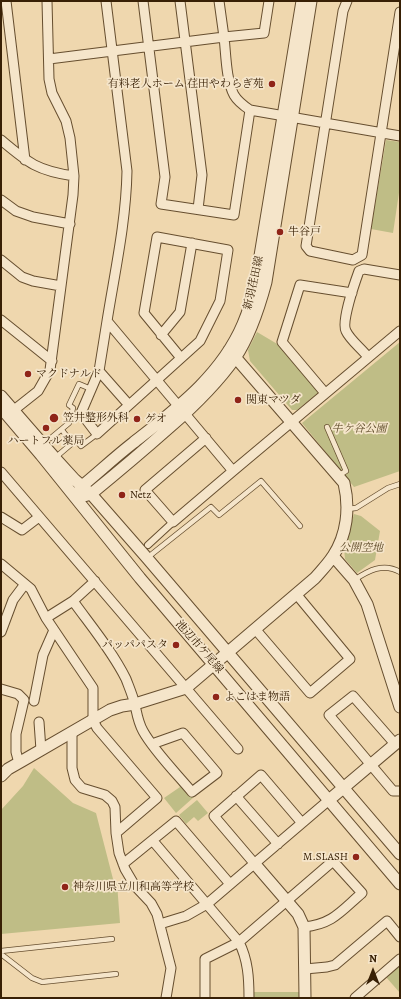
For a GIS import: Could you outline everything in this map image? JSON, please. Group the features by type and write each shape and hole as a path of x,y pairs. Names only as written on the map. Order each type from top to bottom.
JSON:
{"street":[{"path":"6,1 25,160"},
{"path":"14,410 38,391 50,370 70,224 74,176 70,138 66,121 52,93 49,79 47,1"},
{"path":"106,1 127,171 126,190 123,226 99,371 81,413 97,434 200,342 220,301 228,250 156,237 144,313 181,358"},
{"path":"143,1 165,177 161,204 234,215 250,110"},
{"path":"180,1 202,175 198,209"},
{"path":"220,1 230,84 234,95 250,110 400,136"},
{"path":"49,59 185,41 264,33 269,1"},
{"name":"新羽荏田線","path":"75,497 82,486 126,448 207,393 254,320 266,282 302,1"},
{"name":"新羽荏田線","path":"288,117 311,1"},
{"path":"347,1 343,11 306,246 310,251 353,260 362,255 400,12"},
{"path":"1,140 34,166 57,174 74,176"},
{"path":"1,200 16,211 33,217 70,224"},
{"path":"162,335 180,312 192,243"},
{"path":"1,260 22,276 33,281 61,286"},
{"path":"368,357 346,332 344,326 352,292 359,271 364,269 400,275"},
{"path":"325,393 282,342 300,285 352,292"},
{"path":"1,320 52,361"},
{"path":"107,321 233,471"},
{"path":"148,544 400,331"},
{"path":"4,770 72,733 110,710 186,688 297,595 315,578 333,556 343,535 346,520 347,509 344,483 232,354"},
{"path":"99,371 130,405"},
{"name":"池辺市ケ尾線","path":"1,396 55,458 91,494 147,558 400,854"},
{"name":"池辺市ケ尾線","path":"1,408 140,578 400,884"},
{"name":"新羽荏田線","path":"91,494 134,459 183,410"},
{"path":"173,522 145,490 206,438"},
{"path":"1,472 238,749"},
{"path":"75,497 91,494"},
{"path":"1,517 22,530 39,517"},
{"path":"333,556 354,580 366,604 400,708"},
{"path":"1,564 31,589 46,618 93,688 93,720 97,728 156,798 116,833"},
{"path":"46,618 73,601 95,581"},
{"path":"1,632 13,600 25,584"},
{"path":"256,630 310,693 350,659 297,595"},
{"path":"73,601 118,665 126,680 135,704 137,718 143,731 152,744 192,792 217,772 183,733 152,744"},
{"path":"34,701 43,655 54,630"},
{"path":"1,689 18,694 24,700 16,734 16,752 19,763"},
{"path":"160,924 186,916 207,904 254,863 278,844 302,823 371,764 397,742 353,696 330,715 371,764 393,791 400,791"},
{"path":"39,722 41,750"},
{"path":"72,733 72,768 76,780 82,788 105,795 112,801 115,807 116,833 119,853 123,864 135,886 151,903 157,914 171,968 166,998"},
{"path":"302,823 261,775 214,816 298,914 304,927 306,998"},
{"path":"236,796 278,844"},
{"path":"123,864 176,821 230,884"},
{"path":"153,841 239,942 244,952 249,973 249,998"},
{"path":"205,998 205,959 239,942 333,861 362,893 327,922 318,926 304,927"},
{"path":"305,970 327,967 335,964 387,921 400,938"},
{"path":"355,998 400,959"}],"lane":[{"path":"51,438 69,423 74,408 69,405 79,384 91,389"},
{"path":"327,427 346,471 338,476"},
{"path":"62,430 72,443"},
{"path":"55,458 76,440 81,446 97,434"},
{"path":"147,558 211,507 219,515 261,481 300,526"},
{"path":"347,509 356,508 388,488 400,484"},
{"path":"354,580 372,569 386,568 400,572"},
{"path":"1,952 112,939"},
{"path":"1,952 32,978 42,982 116,974"}],"green space":[{"path":"386,140 400,142 400,186 393,233 371,229"},
{"path":"257,332 279,345 318,390 318,393 297,410 292,410 250,361 248,350"},
{"name":"牛ケ谷公園","path":"400,342 400,471 354,487 302,423"},
{"name":"公開空地","path":"354,514 361,516 380,531 375,560 357,573 345,559 344,548"},
{"path":"34,768 73,803 96,813 113,879 117,883 120,923 1,934 1,810 23,786"},
{"path":"178,779 194,797 176,813 164,798 180,787 176,781"},
{"path":"197,800 208,813 198,821 194,817 186,824 179,815"},
{"path":"400,965 400,993 386,977"},
{"path":"252,992 301,992 301,998 252,998"}],"place":[{"name":"有料老人ホーム 荏田やわらぎ苑","path":"272,84"},
{"name":"牛谷戸","path":"280,232"},
{"name":"マクドナルド","path":"28,374"},
{"name":"関東マツダ","path":"238,400"},
{"name":"笠井整形外科","path":"54,418"},
{"name":"ゲオ","path":"137,419"},
{"name":"ハートフル薬局","path":"46,428"},
{"name":"Netz","path":"122,495"},
{"name":"パッパパスタ","path":"176,645"},
{"name":"よこはま物語","path":"216,697"},
{"name":"M.SLASH","path":"356,857"},
{"name":"神奈川県立川和高等学校","path":"65,887"}]}
